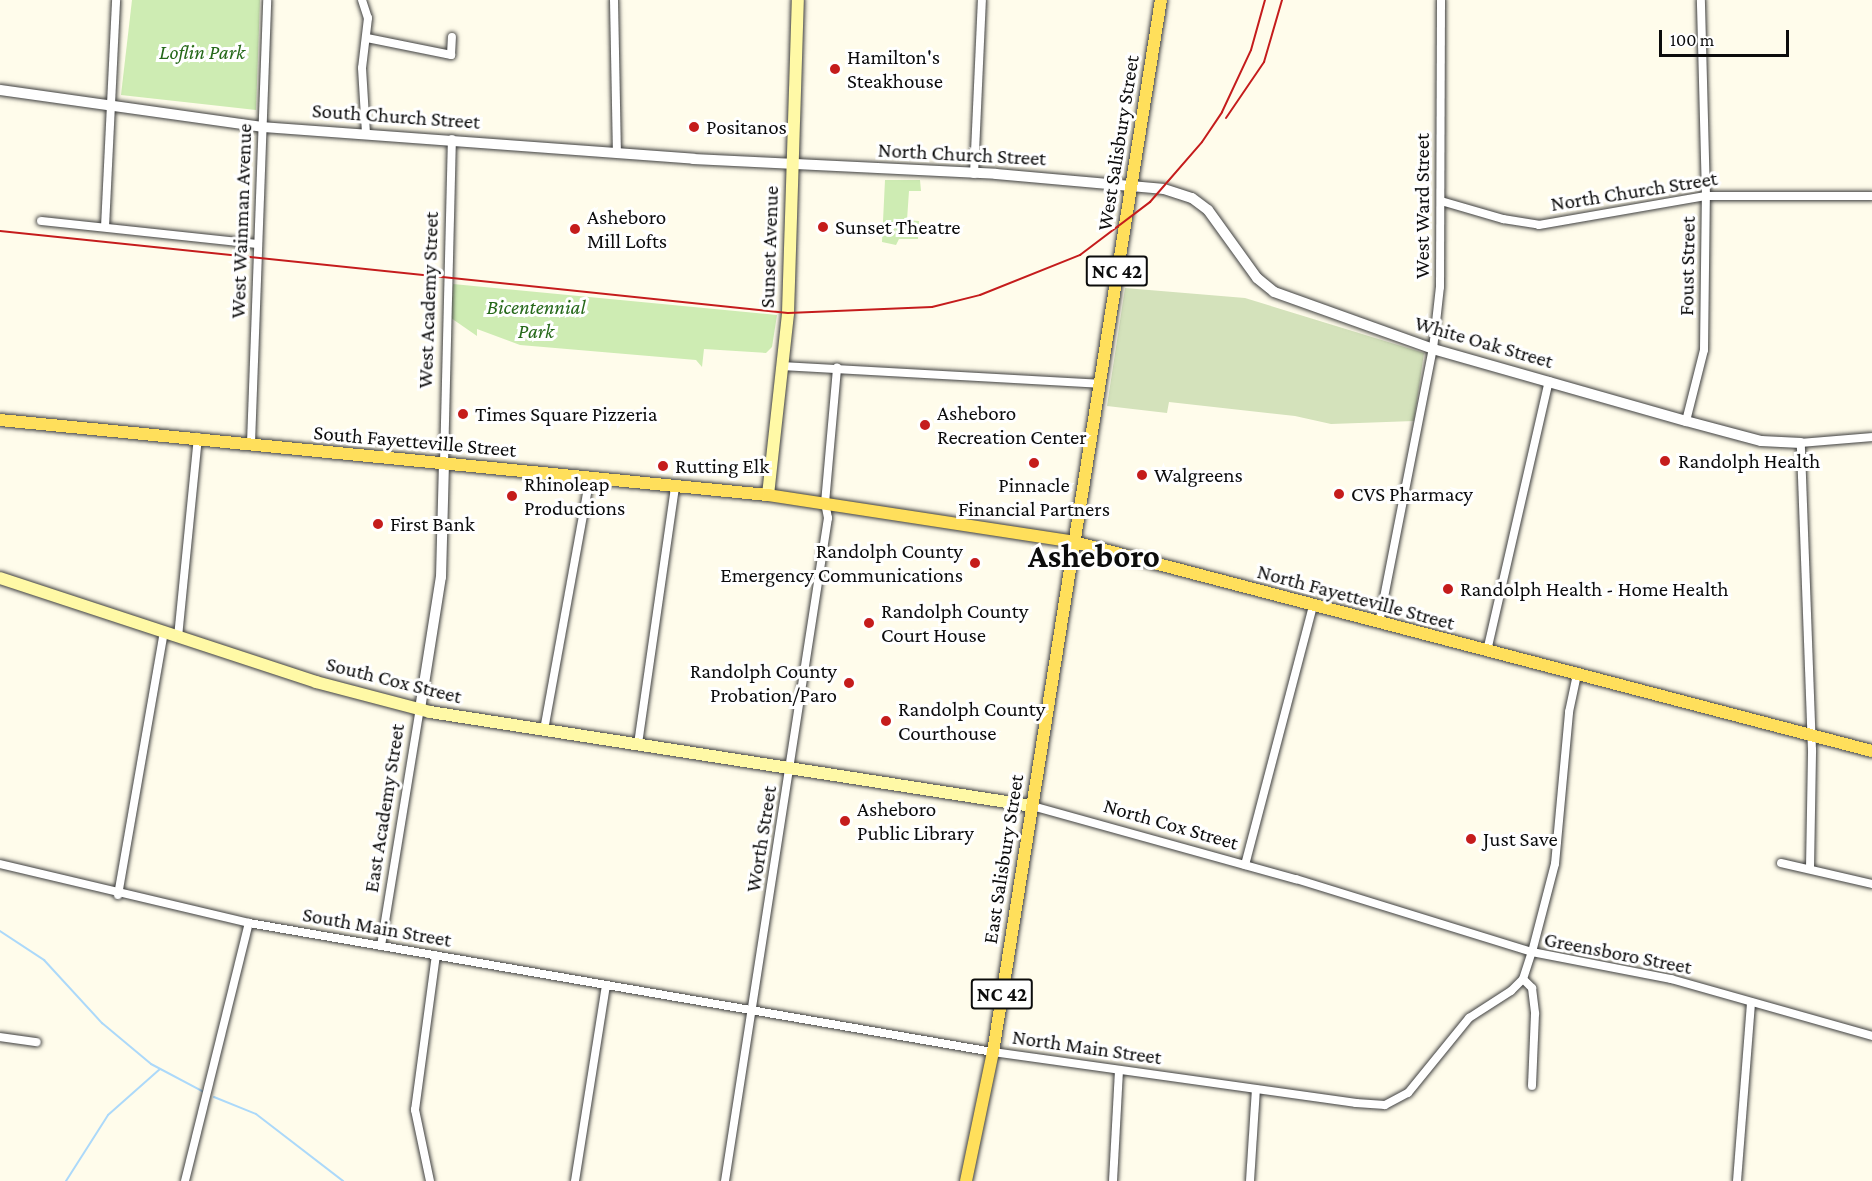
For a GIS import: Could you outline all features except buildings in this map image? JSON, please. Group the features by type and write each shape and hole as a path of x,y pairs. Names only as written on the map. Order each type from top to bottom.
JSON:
{"main road":[{"name":"Sunset Avenue","path":"768,495 788,313 798,0"},
{"name":"West Salisbury Street","path":"1074,542 1161,0"},
{"name":"South Fayetteville Street","path":"0,420 198,437 768,495 825,503"},
{"name":"North Fayetteville Street","path":"825,503 1074,542 1872,751"},
{"name":"East Salisbury Street","path":"966,1181 993,1052 1074,542"},
{"name":"South Cox Street","path":"0,578 355,694 420,709 791,768"},
{"name":"North Cox Street","path":"791,768 1032,806"}],"street":[{"path":"105,227 116,0"},
{"name":"West Wainman Avenue","path":"251,443 267,0"},
{"path":"362,0 368,18 362,68 366,133"},
{"path":"614,0 617,153"},
{"path":"974,174 982,0"},
{"name":"West Ward Street","path":"1379,623 1433,349 1440,287 1441,0"},
{"name":"Foust Street","path":"1686,421 1704,350 1706,196 1701,0"},
{"path":"367,38 451,55 452,37"},
{"name":"South Church Street","path":"0,90 262,126 792,164"},
{"name":"West Academy Street","path":"444,463 452,139"},
{"name":"North Church Street","path":"792,164 1131,183"},
{"name":"White Oak Street","path":"1131,183 1164,189 1192,198 1208,210 1257,278 1274,292 1433,349 1761,441 1801,442 1872,437"},
{"name":"North Church Street","path":"1441,201 1503,219 1539,225 1706,196 1872,196"},
{"path":"41,221 258,244"},
{"path":"781,366 1100,384"},
{"name":"Worth Street","path":"725,1181 791,768 828,518 825,503 837,368"},
{"path":"1487,651 1549,381"},
{"path":"178,637 198,437"},
{"path":"1801,442 1811,734 1810,868"},
{"name":"East Academy Street","path":"381,946 441,577 444,463"},
{"path":"544,730 590,478"},
{"path":"638,744 675,486"},
{"path":"1245,865 1313,606"},
{"path":"118,895 164,632"},
{"path":"1532,952 1555,864 1577,674"},
{"name":"North Cox Street","path":"1032,806 1245,865 1532,952"},
{"path":"1781,863 1872,884"},
{"name":"South Main Street","path":"0,864 118,895 249,923 752,1011"},
{"path":"186,1181 249,923"},
{"name":"Greensboro Street","path":"1413,1086 1468,1018 1511,991 1522,979 1532,952 1671,979 1872,1036"},
{"path":"430,1181 415,1110 436,955"},
{"path":"1522,979 1532,988 1535,1014 1532,1086"},
{"path":"575,1181 606,985"},
{"path":"1737,1181 1751,1003"},
{"name":"North Main Street","path":"752,1011 993,1052 1385,1105 1396,1101 1413,1086"},
{"path":"0,1037 37,1042"},
{"path":"1113,1181 1119,1070"},
{"path":"1250,1181 1256,1089"}],"green space":[{"name":"Loflin Park","path":"132,0 260,0 256,110 121,95"},
{"path":"885,180 920,180 921,191 909,191 907,220 919,221 918,239 899,239 896,245 882,242"},
{"name":"Bicentennial Park","path":"453,284 777,315 772,347 766,353 704,349 702,367 696,360 520,345 477,329 477,336 451,318"},
{"path":"1125,288 1245,298 1424,353 1414,421 1331,424 1295,416 1169,402 1167,413 1107,406"}],"waterway":[{"path":"0,931 44,960 102,1023 151,1064 202,1091"},
{"path":"66,1181 108,1115 160,1069"},
{"path":"214,1097 256,1114 343,1181"}],"railway":[{"path":"0,231 788,313 932,307 980,295 1080,255 1150,202 1202,142 1222,112 1251,50 1265,0"},
{"path":"1226,118 1264,62 1282,0"}],"place":[{"name":"Hamilton's Steakhouse","path":"835,69"},
{"name":"Positanos","path":"694,127"},
{"name":"Sunset Theatre","path":"823,227"},
{"name":"Asheboro Mill Lofts","path":"575,229"},
{"name":"Times Square Pizzeria","path":"463,414"},
{"name":"Asheboro Recreation Center","path":"925,425"},
{"name":"Randolph Health","path":"1665,461"},
{"name":"Pinnacle Financial Partners","path":"1034,463"},
{"name":"Rutting Elk","path":"663,466"},
{"name":"Walgreens","path":"1142,475"},
{"name":"CVS Pharmacy","path":"1339,494"},
{"name":"Rhinoleap Productions","path":"512,496"},
{"name":"First Bank","path":"378,524"},
{"name":"Randolph County Emergency Communications","path":"975,563"},
{"name":"Randolph Health - Home Health","path":"1448,589"},
{"name":"Randolph County Court House","path":"869,623"},
{"name":"Randolph County Probation/Paro","path":"849,683"},
{"name":"Randolph County Courthouse","path":"886,721"},
{"name":"Asheboro Public Library","path":"845,821"},
{"name":"Just Save","path":"1471,839"}],"district":[{"name":"Asheboro","path":"1094,556"}]}
